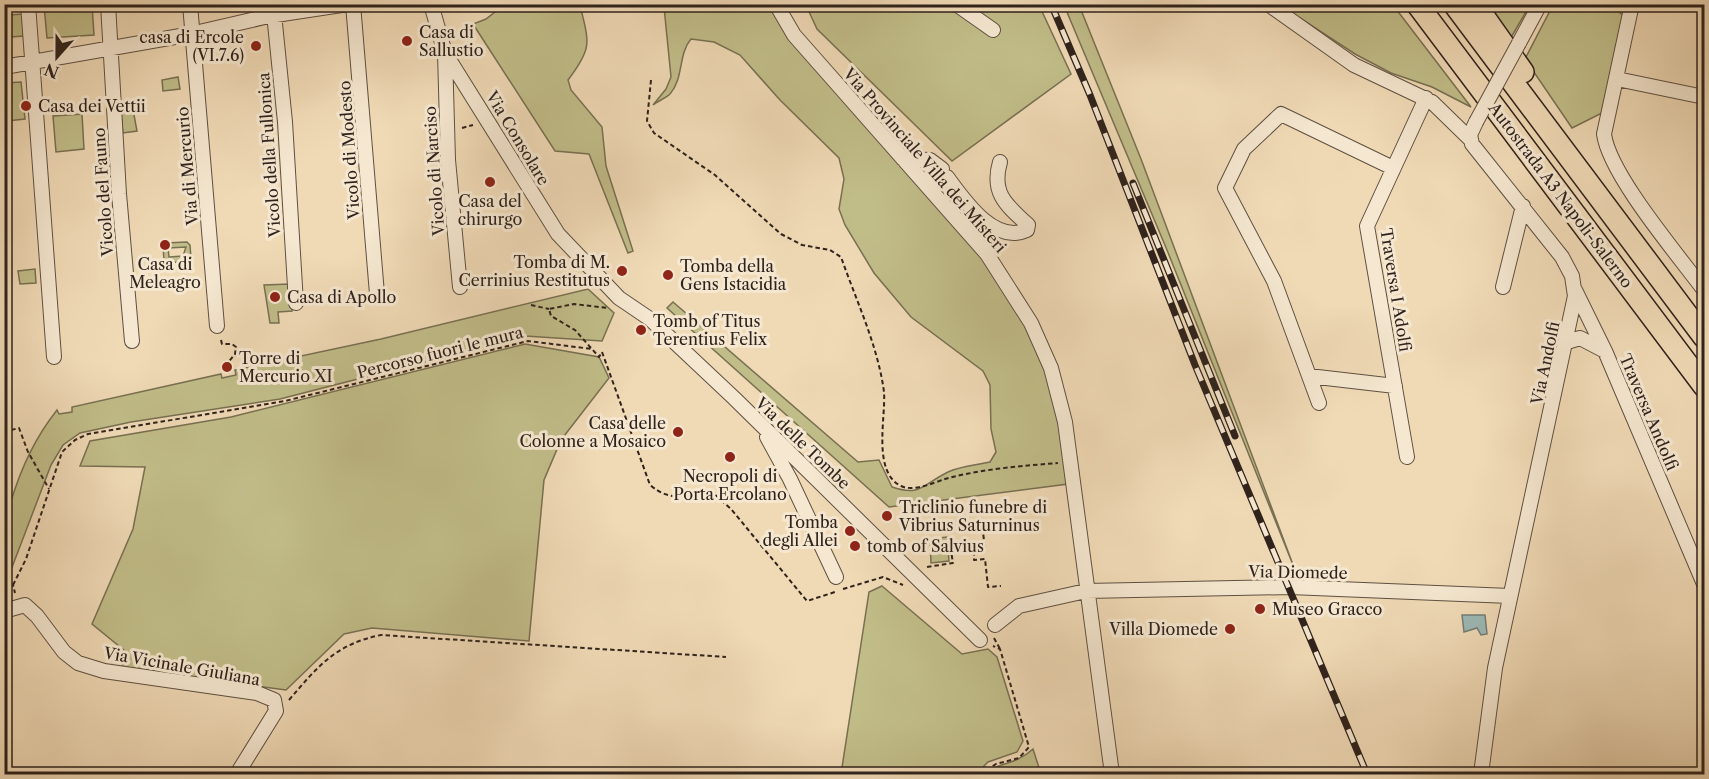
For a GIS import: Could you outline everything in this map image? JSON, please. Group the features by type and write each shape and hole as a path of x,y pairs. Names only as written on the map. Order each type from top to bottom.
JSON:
{"highway":[{"name":"Autostrada A3 Napoli-Salerno","path":"1454,4 1704,337"},
{"path":"1475,4 1562,130 1592,188"},
{"name":"Autostrada A3 Napoli-Salerno","path":"1419,8 1704,386"}],"street":[{"path":"28,4 54,357"},
{"name":"Vicolo del Fauno","path":"108,4 119,194 132,341"},
{"name":"Via di Mercurio","path":"190,4 217,326"},
{"path":"4,67 192,32 273,10 348,4"},
{"name":"Vicolo di Modesto","path":"353,4 377,294"},
{"name":"Via Consolare","path":"431,4 445,53 558,234 598,276"},
{"name":"Via Provinciale Villa dei Misteri","path":"776,4 794,35 987,254 1031,323 1051,368 1065,422 1112,774"},
{"path":"956,4 993,30"},
{"path":"1268,4 1353,65 1425,98 1470,139 1476,122 1539,4"},
{"path":"1632,4 1604,134 1606,147 1642,206 1704,290"},
{"name":"Vicolo della Fullonica","path":"273,10 285,122 296,303"},
{"name":"Vicolo di Narciso","path":"445,53 446,119 460,287"},
{"path":"1617,79 1704,97"},
{"name":"Traversa I Adolfi","path":"1407,457 1367,226 1425,98"},
{"path":"1319,403 1274,281 1226,188 1244,149 1281,114 1393,168"},
{"name":"Via Andolfi","path":"1470,139 1562,256 1572,276 1575,290 1567,342 1495,668 1481,774"},
{"path":"903,159 930,160 945,173 980,216 996,229 1007,234 1019,234 1027,230 1028,225 1004,201 996,176 1000,162"},
{"path":"1503,287 1523,206"},
{"name":"Via delle Tombe","path":"598,276 619,298 650,319 760,425 990,634"},
{"name":"Traversa Andolfi","path":"1575,290 1605,351 1704,584"},
{"name":"Traversa Andolfi","path":"1567,342 1580,339 1605,351"},
{"path":"1309,375 1395,386"},
{"path":"760,425 790,479 836,577"},
{"name":"Via Diomede","path":"990,634 1018,606 1086,591 1290,587 1510,596"},
{"name":"Via Vicinale Giuliana","path":"4,611 25,605 38,616 64,652 78,663 104,671 257,693 274,700 277,706 237,774"}],"path":[{"path":"651,80 647,121 654,133 715,176 781,234 802,245 830,250 841,257 874,351 884,393 881,419 884,456 890,478 902,487 914,488 958,476 1070,462"},
{"path":"446,119 463,129 487,121"},
{"path":"531,305 549,309 586,304 608,308 619,298"},
{"path":"549,309 551,316 575,330 599,357 602,352 606,356 647,480 653,488 680,498 714,494 724,501 807,601 883,577 904,585"},
{"name":"Percorso fuori le mura","path":"13,585 26,559 62,452 75,440 88,434 285,401 528,341 592,349"},
{"path":"222,344 232,344 236,347 235,354 227,364"},
{"path":"4,432 19,428 28,452 49,489"},
{"path":"926,568 929,565 952,563 951,551 984,549 983,532"},
{"path":"4,543 8,562"},
{"path":"974,550 974,560 985,559 988,587 1001,586"},
{"path":"4,580 13,585 14,591"},
{"path":"990,634 1000,649"},
{"path":"980,774 996,764 1019,758 1029,747 1000,649 990,634"},
{"path":"277,706 288,700 336,652 357,640 381,635 726,657"}],"shaded area":[{"path":"505,4 580,5 587,44 582,60 568,80 571,90 602,127 606,166 633,251 628,253 589,154 555,151 473,24 486,19"},
{"path":"44,5 92,5 94,35 47,38"},
{"path":"662,5 771,5 960,229 1018,312 1037,347 1050,380 1060,424 1068,484 889,507 667,308 673,302 858,462 879,460 892,487 909,491 916,490 953,470 990,462 996,452 991,429 990,385 983,371 911,317 874,273 845,225 839,209 844,179 839,158 780,100 740,55 714,42 691,39 684,52 674,88 653,105 666,89 671,77"},
{"path":"806,5 1039,5 1071,74 952,161 817,29"},
{"path":"1064,5 1079,5 1141,159 1295,570 1167,250"},
{"path":"1280,5 1393,5 1471,107 1432,87 1391,73 1355,54"},
{"path":"1500,5 1530,5 1509,41 1489,13"},
{"path":"1553,5 1609,5 1624,16 1606,111 1572,128 1525,59"},
{"path":"23,14 24,36 11,37 9,15"},
{"path":"178,77 180,89 163,91 162,80"},
{"path":"21,82 25,119 7,121 5,83"},
{"path":"132,104 137,131 123,133 120,106"},
{"path":"82,114 84,149 56,152 53,116"},
{"path":"187,242 190,245 191,258 188,261 167,263 164,260 165,243","holes":["186,247 183,256 169,257 168,248"]},
{"path":"35,269 36,283 20,284 18,271"},
{"path":"290,284 292,311 278,312 279,323 270,323 264,285"},
{"path":"588,289 614,313 602,341 525,336 280,399 131,422 80,433 63,445 51,465 11,570 5,569 5,504 11,501 30,453 57,410 59,414 72,412 72,407 221,374 222,378 236,375 235,370 381,339"},
{"path":"525,344 599,357 609,378 561,440 544,480 529,641 372,628 344,634 286,690 122,668 125,651 92,624 133,529 145,467 80,466 90,441 231,417"},
{"path":"947,537 949,561 931,563 930,539"},
{"path":"882,586 962,654 988,649 997,657 1023,741 1017,752 988,762 976,774 841,774 869,592"},
{"path":"1033,749 1041,774 983,774 1020,758"}],"water":[{"path":"1462,615 1485,615 1487,634 1481,635 1477,628 1464,632"}],"railway":[{"path":"1051,4 1090,95 1195,365 1367,774"},
{"path":"1133,183 1235,436"}],"place":[{"name":"Casa di Sallustio","path":"407,41"},
{"name":"casa di Ercole (VI.7.6)","path":"256,46"},
{"name":"Casa dei Vettii","path":"26,106"},
{"name":"Casa del chirurgo","path":"490,182"},
{"name":"Casa di Meleagro","path":"165,245"},
{"name":"Tomba di M. Cerrinius Restitutus","path":"622,271"},
{"name":"Tomba della Gens Istacidia","path":"668,275"},
{"name":"Casa di Apollo","path":"275,297"},
{"name":"Tomb of Titus Terentius Felix","path":"641,330"},
{"name":"Torre di Mercurio XI","path":"227,367"},
{"name":"Casa delle Colonne a Mosaico","path":"678,432"},
{"name":"Necropoli di Porta Ercolano","path":"730,457"},
{"name":"Triclinio funebre di Vibrius Saturninus","path":"887,516"},
{"name":"Tomba degli Allei","path":"850,531"},
{"name":"tomb of Salvius","path":"855,546"},
{"name":"Museo Gracco","path":"1260,609"},
{"name":"Villa Diomede","path":"1230,629"}]}
